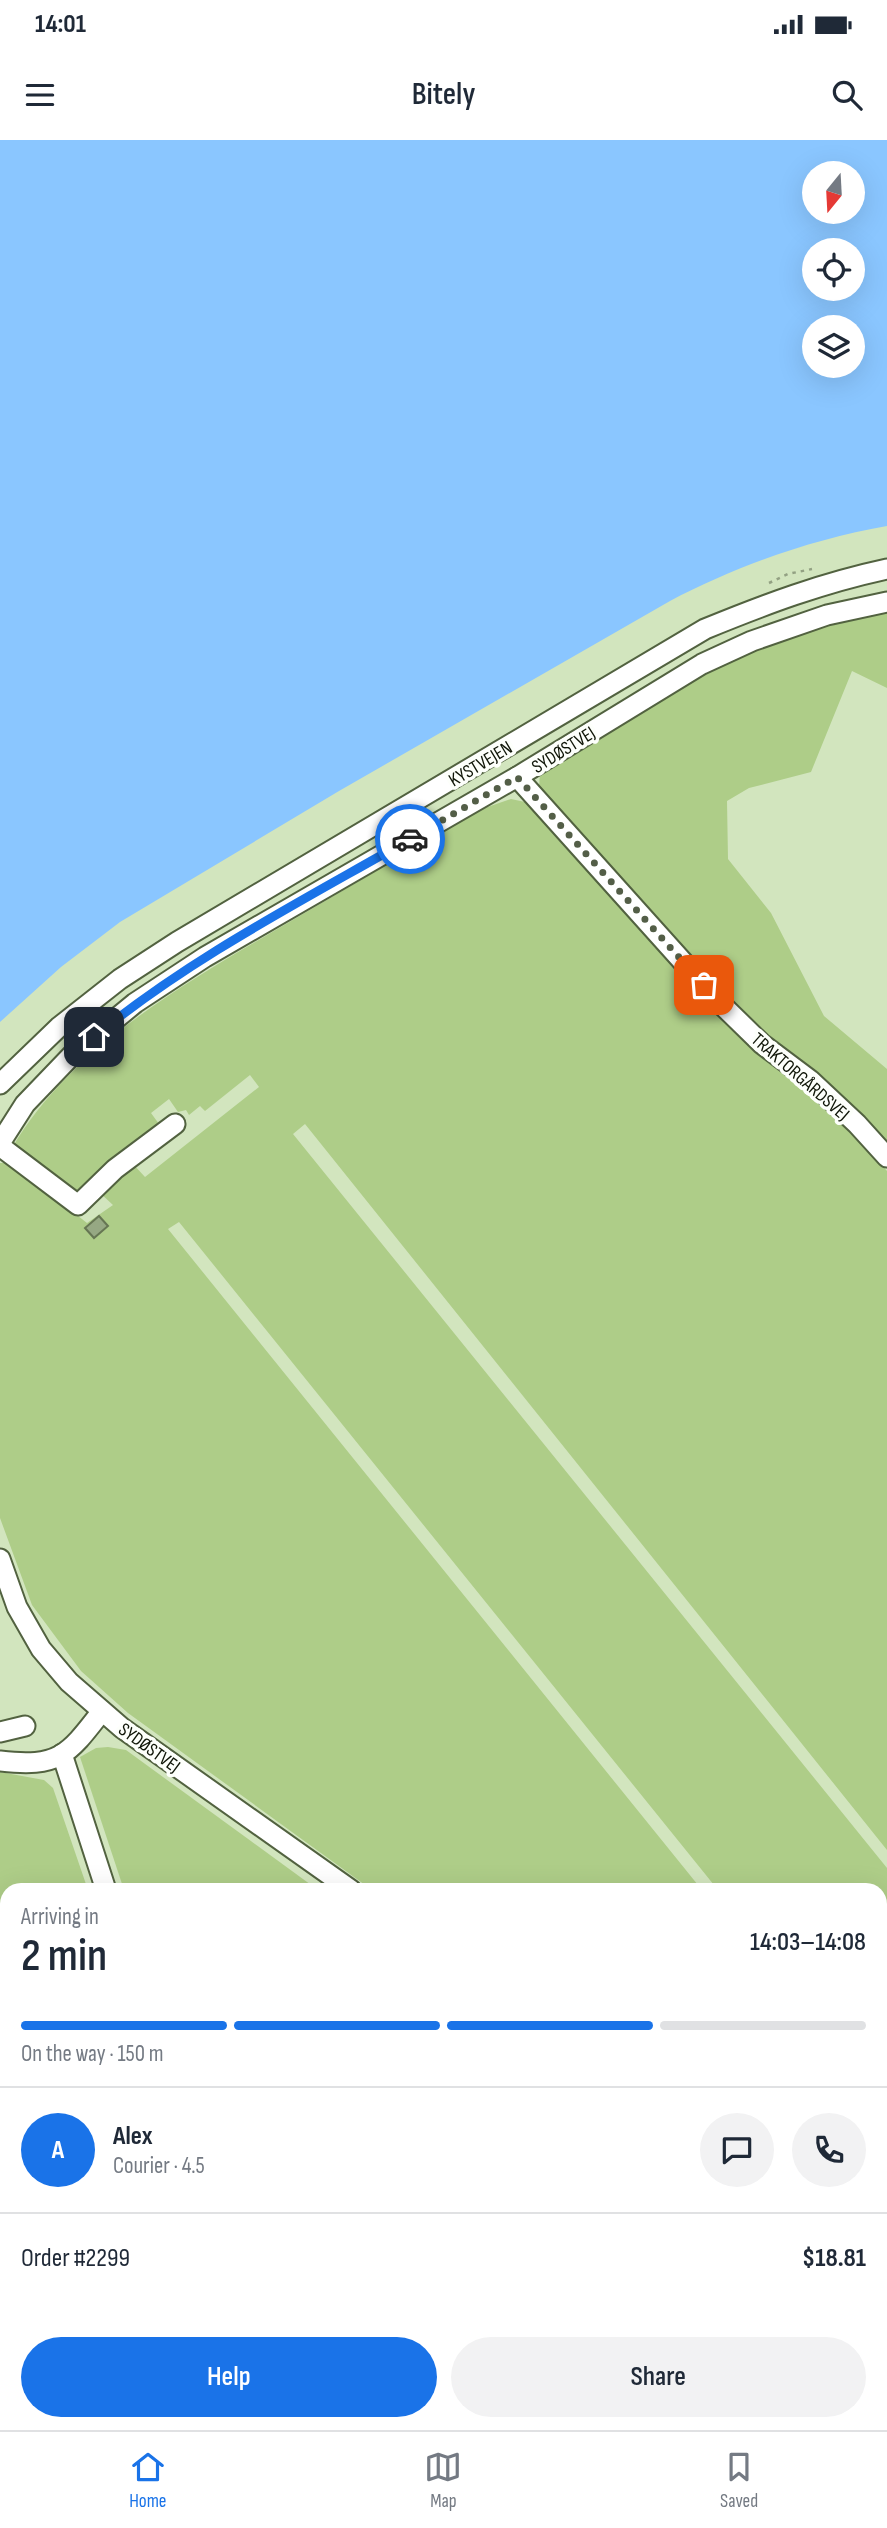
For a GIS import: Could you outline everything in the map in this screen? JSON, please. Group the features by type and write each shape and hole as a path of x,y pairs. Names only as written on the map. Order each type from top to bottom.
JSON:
{"street":[{"name":"KYSTVEJEN","path":"0,1084 59,1027 120,979 177,942 705,629 787,595 840,579 887,569"},
{"name":"SYDØSTVEJ","path":"0,1144 25,1104 74,1054 135,1003 205,957 517,777 714,658 752,640 827,615 887,603"},
{"name":"TRAKTORGÅRDSVEJ","path":"517,777 719,1002 762,1044 810,1080 857,1124 887,1157"},
{"path":"0,1144 78,1205 115,1169 175,1125"},
{"name":"SYDØSTVEJ","path":"0,1559 8,1610 69,1682 102,1711 341,1883"},
{"path":"0,1761 32,1765 51,1761 79,1741 102,1711"},
{"path":"0,1732 25,1726"},
{"path":"62,1754 104,1883"}],"green space":[{"path":"887,612 887,688 852,671 811,772 749,788 727,801 728,859 771,913 824,1016 887,1069 887,1147 754,1027 539,788 540,771 702,675 790,637"},
{"path":"511,799 525,802 537,809 697,991 751,1048 848,1127 887,1171 887,1850 305,1124 293,1134 887,1868 887,1883 712,1883 179,1222 168,1229 696,1883 362,1883 128,1713 81,1671 32,1605 0,1518 0,1163 11,1163 87,1223 113,1205 99,1192 133,1164 145,1177 259,1087 250,1075 205,1111 200,1106 189,1115 186,1110 178,1112 169,1099 151,1113 159,1124 158,1131 79,1197 12,1148 37,1111 67,1077 100,1046 175,992 479,810"},
{"path":"96,1748 126,1750 308,1883 122,1883 80,1757"},
{"path":"0,1772 44,1780 53,1788 86,1883 0,1883"}],"water":[{"path":"0,140 887,140 887,526 831,538 776,555 722,576 670,601 339,791 120,922 61,967 0,1022"}],"building":[{"path":"99,1216 108,1226 94,1238 85,1228"}],"way so far":[{"path":"410,839 517,777 704,985"}],"route":[{"path":"94,1037 135,1003 205,957 410,839"}]}
